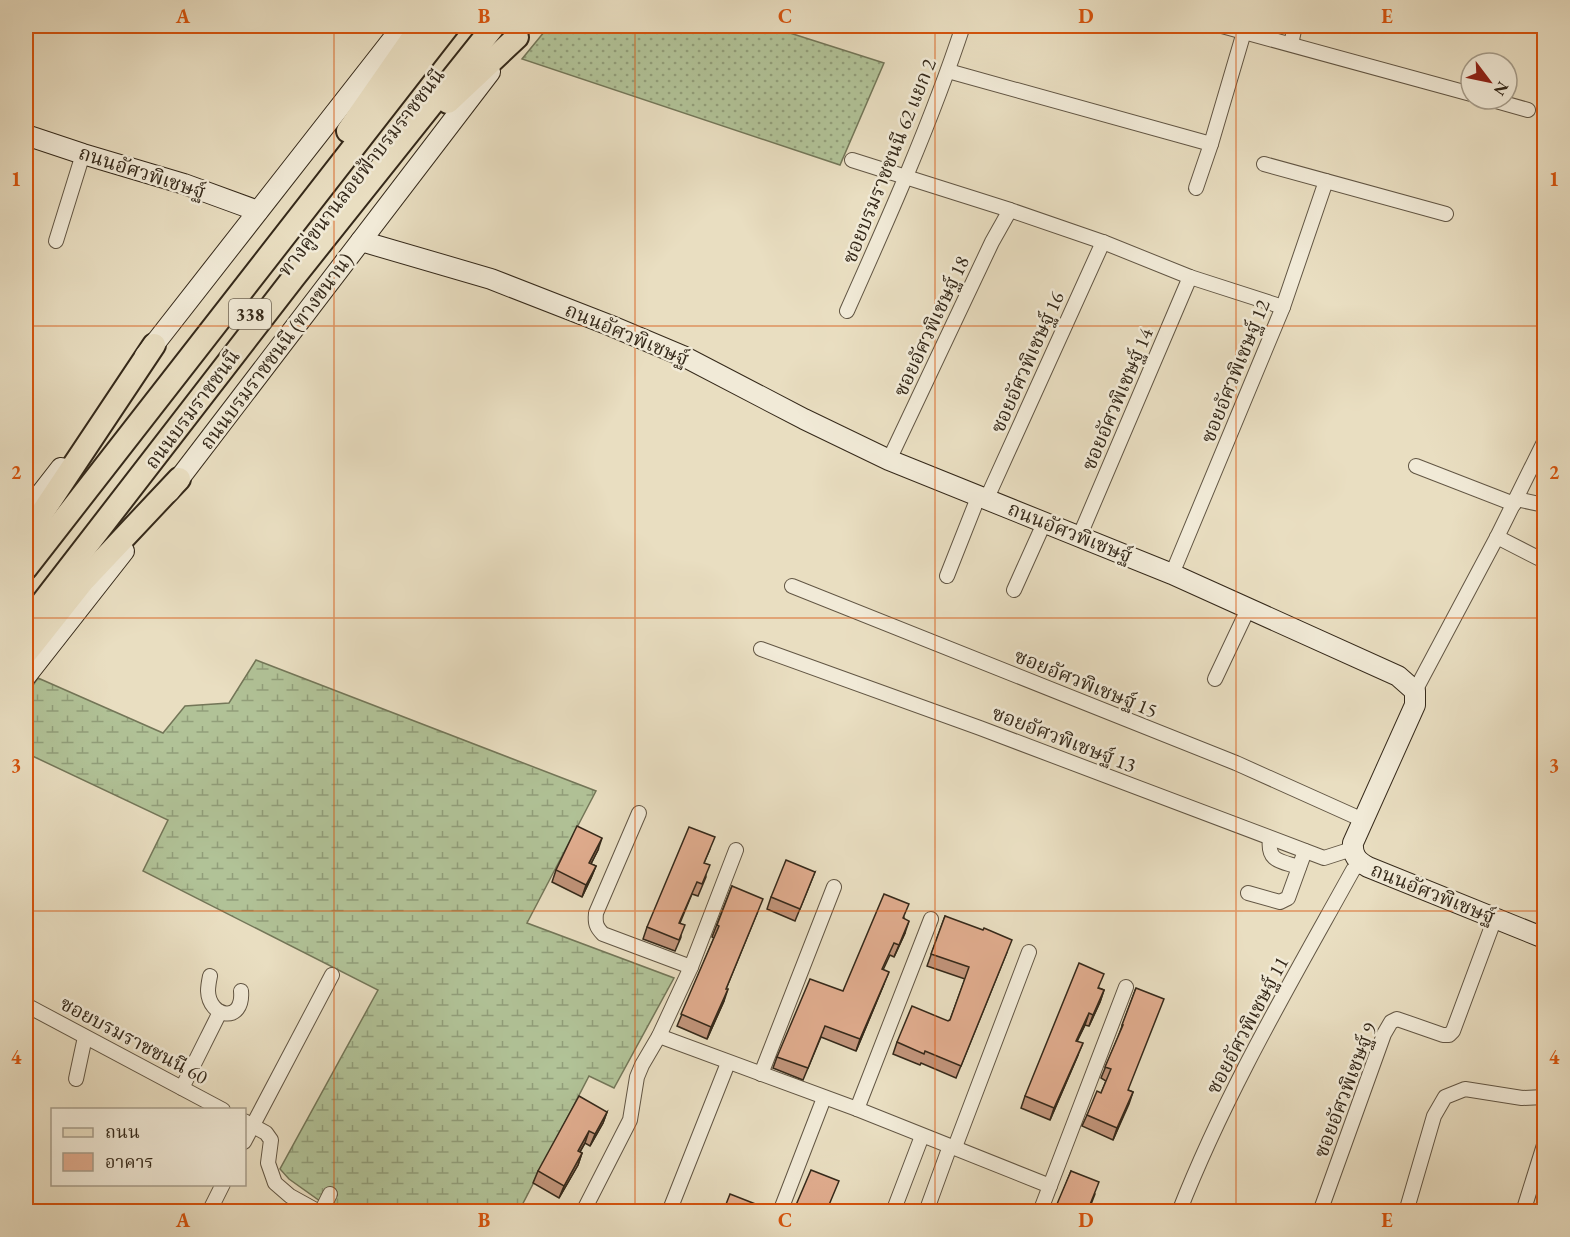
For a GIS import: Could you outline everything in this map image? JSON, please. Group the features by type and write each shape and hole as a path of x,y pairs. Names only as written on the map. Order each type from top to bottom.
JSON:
{"main road":[{"path":"332,160 333,152 421,26"},
{"name":"ถนนบรมราชชนนี","path":"26,556 438,26"},
{"name":"ทางคู่ขนานลอยฟ้าบรมราชชนนี","path":"26,568 448,26"},
{"name":"ทางคู่ขนานลอยฟ้าบรมราชชนนี","path":"26,603 475,26"},
{"name":"ถนนบรมราชชนนี","path":"26,624 294,277 494,26"},
{"path":"390,157 521,31"},
{"path":"26,537 154,345"},
{"path":"26,653 83,581 179,479"}],"street":[{"path":"26,513 401,26"},
{"name":"ซอยบรมราชชนนี 62 แยก 2","path":"847,311 907,177 963,26"},
{"path":"1222,26 1459,91"},
{"path":"1291,44 1295,26"},
{"name":"ถนนบรมราชชนนี (ทางขนาน)","path":"26,676 521,31"},
{"path":"1196,189 1244,32"},
{"path":"948,71 1211,144"},
{"path":"1519,107 1528,110"},
{"name":"ถนนอัศวพิเชษฐ์","path":"26,135 184,184 258,211"},
{"path":"56,241 83,154"},
{"path":"852,160 1010,210 1103,242 1190,277 1283,308"},
{"path":"1264,164 1446,214"},
{"name":"ซอยอัศวพิเชษฐ์ 12","path":"1172,574 1283,308 1326,181"},
{"name":"ซอยอัศวพิเชษฐ์ 18","path":"889,460 987,252 1010,210"},
{"name":"ถนนอัศวพิเชษฐ์","path":"361,241 491,279 609,325 685,357 889,460 1172,574 1398,676 1415,691 1415,705 1353,843 1356,856 1494,918 1545,938"},
{"name":"ซอยอัศวพิเชษฐ์ 16","path":"947,576 1103,242"},
{"name":"ซอยอัศวพิเชษฐ์ 14","path":"1080,535 1190,277"},
{"path":"1415,691 1545,442"},
{"path":"1416,466 1515,501 1545,505"},
{"path":"1014,590 1045,521"},
{"path":"1497,537 1542,560"},
{"name":"ซอยอัศวพิเชษฐ์ 15","path":"792,586 1236,763 1363,820"},
{"path":"1215,679 1249,607"},
{"name":"ซอยอัศวพิเชษฐ์ 13","path":"761,650 980,728 1324,858 1356,856"},
{"path":"639,813 596,913 597,928 603,934 691,967"},
{"path":"1270,839 1270,855 1299,867"},
{"path":"583,1212 630,1120 637,1077 691,967 736,850"},
{"path":"1248,893 1280,902 1284,901 1288,898 1305,851"},
{"name":"ซอยอัศวพิเชษฐ์ 11","path":"1179,1212 1200,1157 1244,1067 1353,870 1356,856"},
{"path":"761,1074 834,886"},
{"name":"ซอยอัศวพิเชษฐ์ 9","path":"1320,1212 1384,1034 1391,1022 1397,1019 1443,1035 1449,1035 1453,1031 1494,918"},
{"path":"857,1110 931,919"},
{"path":"926,1212 1029,952"},
{"path":"330,1194 320,1212 290,1196 275,1183 268,1163 271,1140 267,1133 249,1123 332,975"},
{"path":"210,976 208,992 210,1001 220,1012 230,1014 235,1012 242,1000 241,991"},
{"path":"1040,1212 1126,987"},
{"name":"ซอยบรมราชชนนี 60","path":"26,1005 219,1108"},
{"path":"182,1088 220,1012"},
{"path":"659,1036 857,1110 1050,1186"},
{"path":"76,1079 85,1037"},
{"path":"669,1212 728,1063"},
{"path":"1406,1212 1434,1116 1445,1097 1465,1089 1522,1098 1545,1097"},
{"path":"780,1212 824,1098"},
{"path":"893,1212 922,1136"},
{"path":"1523,1212 1545,1145"},
{"path":"209,1212 222,1186"}],"green space":[{"path":"549,26 768,26 884,63 840,165 522,59"},
{"path":"256,660 596,791 527,923 674,978 614,1088 589,1076 519,1211 334,1211 289,1179 280,1169 378,990 143,871 168,820 26,753 26,695 38,678 163,733 185,706 229,703"}],"building":[{"path":"577,826 602,838 589,863 596,866 586,885 556,870"},
{"path":"689,827 715,837 704,863 710,865 702,884 697,882 679,923 685,925 679,940 647,927"},
{"path":"786,860 815,872 800,909 771,897"},
{"path":"732,886 763,899 711,1027 681,1014 719,926 717,925"},
{"path":"884,894 909,904 903,918 909,921 899,945 894,943 882,969 889,972 860,1039 825,1026 808,1068 777,1057 810,979 843,991"},
{"path":"945,916 983,930 984,928 1012,940 961,1066 897,1042 912,1006 950,1020 969,967 931,954"},
{"path":"1079,963 1104,974 1098,988 1104,990 1093,1015 1089,1013 1076,1041 1083,1043 1054,1108 1025,1096"},
{"path":"1136,988 1164,999 1128,1090 1133,1092 1117,1128 1087,1115 1097,1091 1101,1093 1111,1069 1105,1067"},
{"path":"579,1096 607,1112 595,1134 589,1131 578,1151 582,1153 564,1186 538,1171"},
{"path":"811,1170 839,1181 826,1212 793,1212"},
{"path":"1071,1171 1099,1182 1087,1212 1060,1212 1062,1206 1057,1204"},
{"path":"730,1194 758,1205 756,1212 723,1212"}]}
